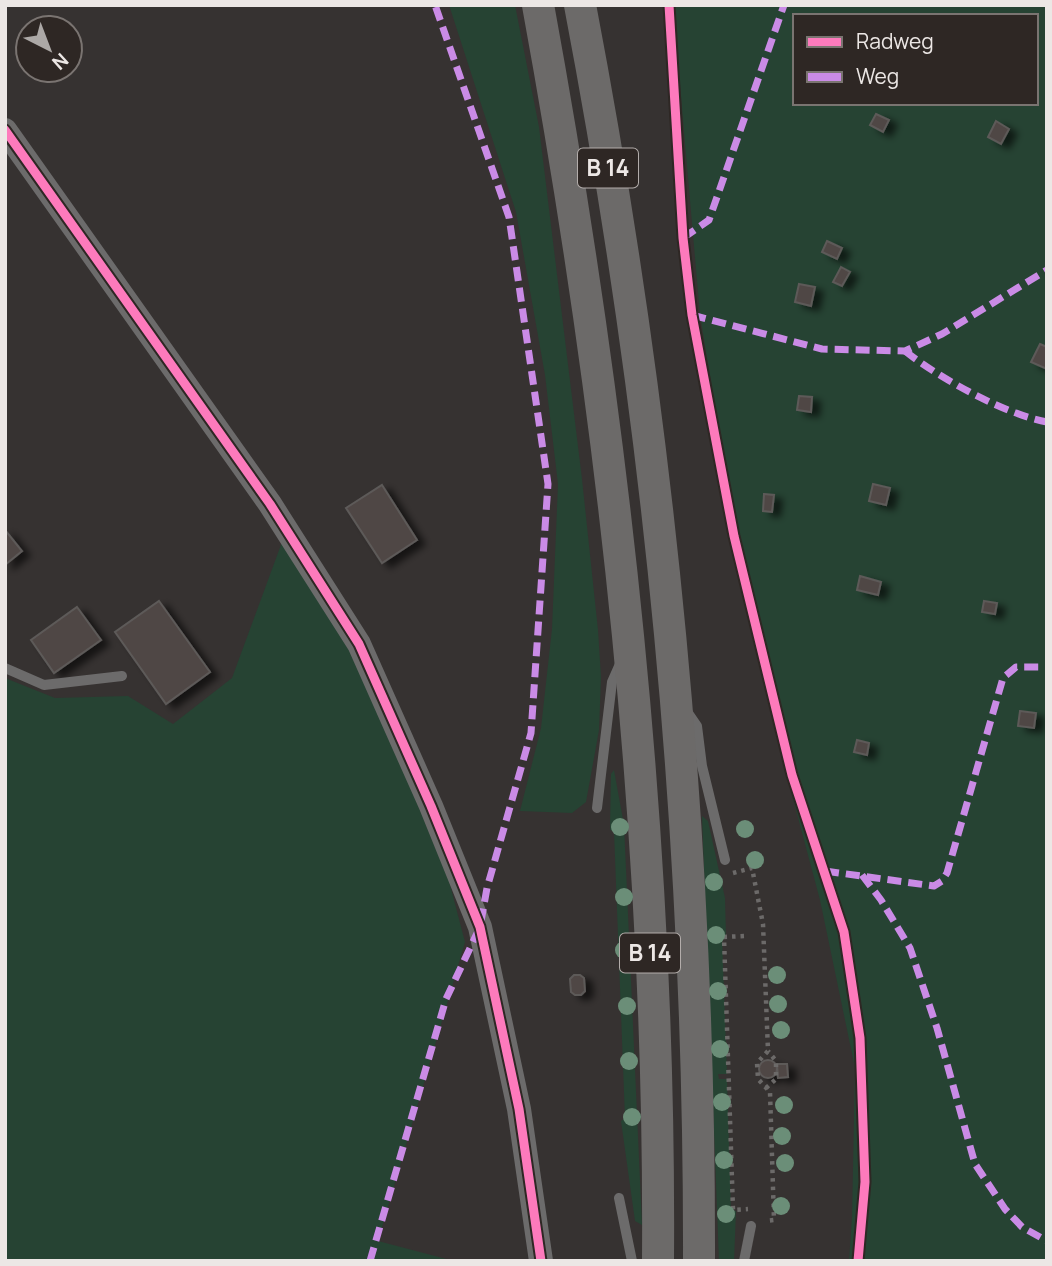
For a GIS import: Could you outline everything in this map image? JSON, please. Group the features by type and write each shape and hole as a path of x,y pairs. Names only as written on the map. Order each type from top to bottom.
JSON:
{"highway":[{"name":"B 14","path":"538,5 570,186 596,361 629,645 647,882 655,1057 658,1261"},
{"name":"B 14","path":"580,5 634,332 664,580 686,857 696,1051 699,1261"}],"street":[{"path":"5,131 270,504 359,644 431,806 480,928 519,1109 541,1261"}],"lane":[{"path":"597,808 612,682 629,645"},
{"path":"5,668 44,685 122,676"},
{"path":"674,692 697,726 702,765 725,860"},
{"path":"619,1198 632,1261"},
{"path":"744,1261 755,1223"}],"path":[{"path":"729,874 752,868 757,891 765,954 768,1051 776,1061 776,1079 766,1088"},
{"path":"744,936 724,937 733,1209 751,1209"},
{"path":"755,1223 774,1220 770,1092 758,1079 757,1063 768,1051"}],"green space":[{"path":"449,5 515,5 539,127 582,479 601,677 599,730 586,802 572,813 520,811 541,728 552,629 558,484 545,375 516,212"},
{"path":"673,5 1047,5 1047,1261 849,1261 855,1068 820,900 789,784 736,536 700,315"},
{"path":"282,542 358,658 449,881 465,942 378,1241 454,1261 5,1261 5,678 55,698 128,696 173,724 232,678"},
{"path":"614,770 624,825 642,1225 635,1221 621,1121 625,1118 614,831 610,830 611,774"},
{"path":"702,816 708,821 725,898 726,936 722,936 727,1074 718,1074 719,1079 727,1079 731,1210 736,1211 734,1261 719,1261"}],"building":[{"path":"876,114 889,120 883,132 870,125"},
{"path":"996,121 1009,129 1001,144 988,137"},
{"path":"827,241 842,248 837,259 822,252"},
{"path":"841,267 850,272 842,286 833,282"},
{"path":"799,284 815,287 811,306 795,302"},
{"path":"1040,344 1047,347 1047,369 1031,362"},
{"path":"799,396 812,397 811,412 797,410"},
{"path":"873,484 890,488 886,505 869,501"},
{"path":"382,485 417,540 382,563 346,508"},
{"path":"764,494 774,495 772,512 763,511"},
{"path":"5,530 22,551 5,565"},
{"path":"860,576 881,582 878,595 857,590"},
{"path":"159,601 210,672 166,704 115,632"},
{"path":"984,601 997,603 995,614 982,612"},
{"path":"77,607 101,640 54,673 31,640"},
{"path":"1020,711 1036,713 1034,728 1018,726"},
{"path":"857,740 869,743 867,755 854,752"},
{"path":"574,975 584,978 585,991 581,995 571,992 570,979"},
{"path":"768,1060 774,1063 777,1069 774,1075 768,1078 762,1075 759,1069 762,1063"},
{"path":"777,1064 787,1064 788,1077 778,1078"}],"marked path":[{"path":"370,1261 446,999 480,927 487,888 531,733 548,484 509,217 435,5"},
{"path":"683,238 709,220 784,5"},
{"path":"692,315 822,349 905,351 942,334 1047,270"},
{"path":"905,351 973,394 1011,411 1047,422"},
{"path":"825,871 934,886 942,881 947,873 1003,678 1016,667 1047,667"},
{"path":"862,875 881,900 910,948 937,1028 975,1164 1005,1209 1022,1227 1047,1241"}],"cycle path":[{"path":"669,5 683,238 692,315 734,536 792,775 844,932 860,1038 865,1182 858,1261"},
{"path":"5,130 270,504 359,644 431,806 480,927 519,1109 541,1261"}]}
